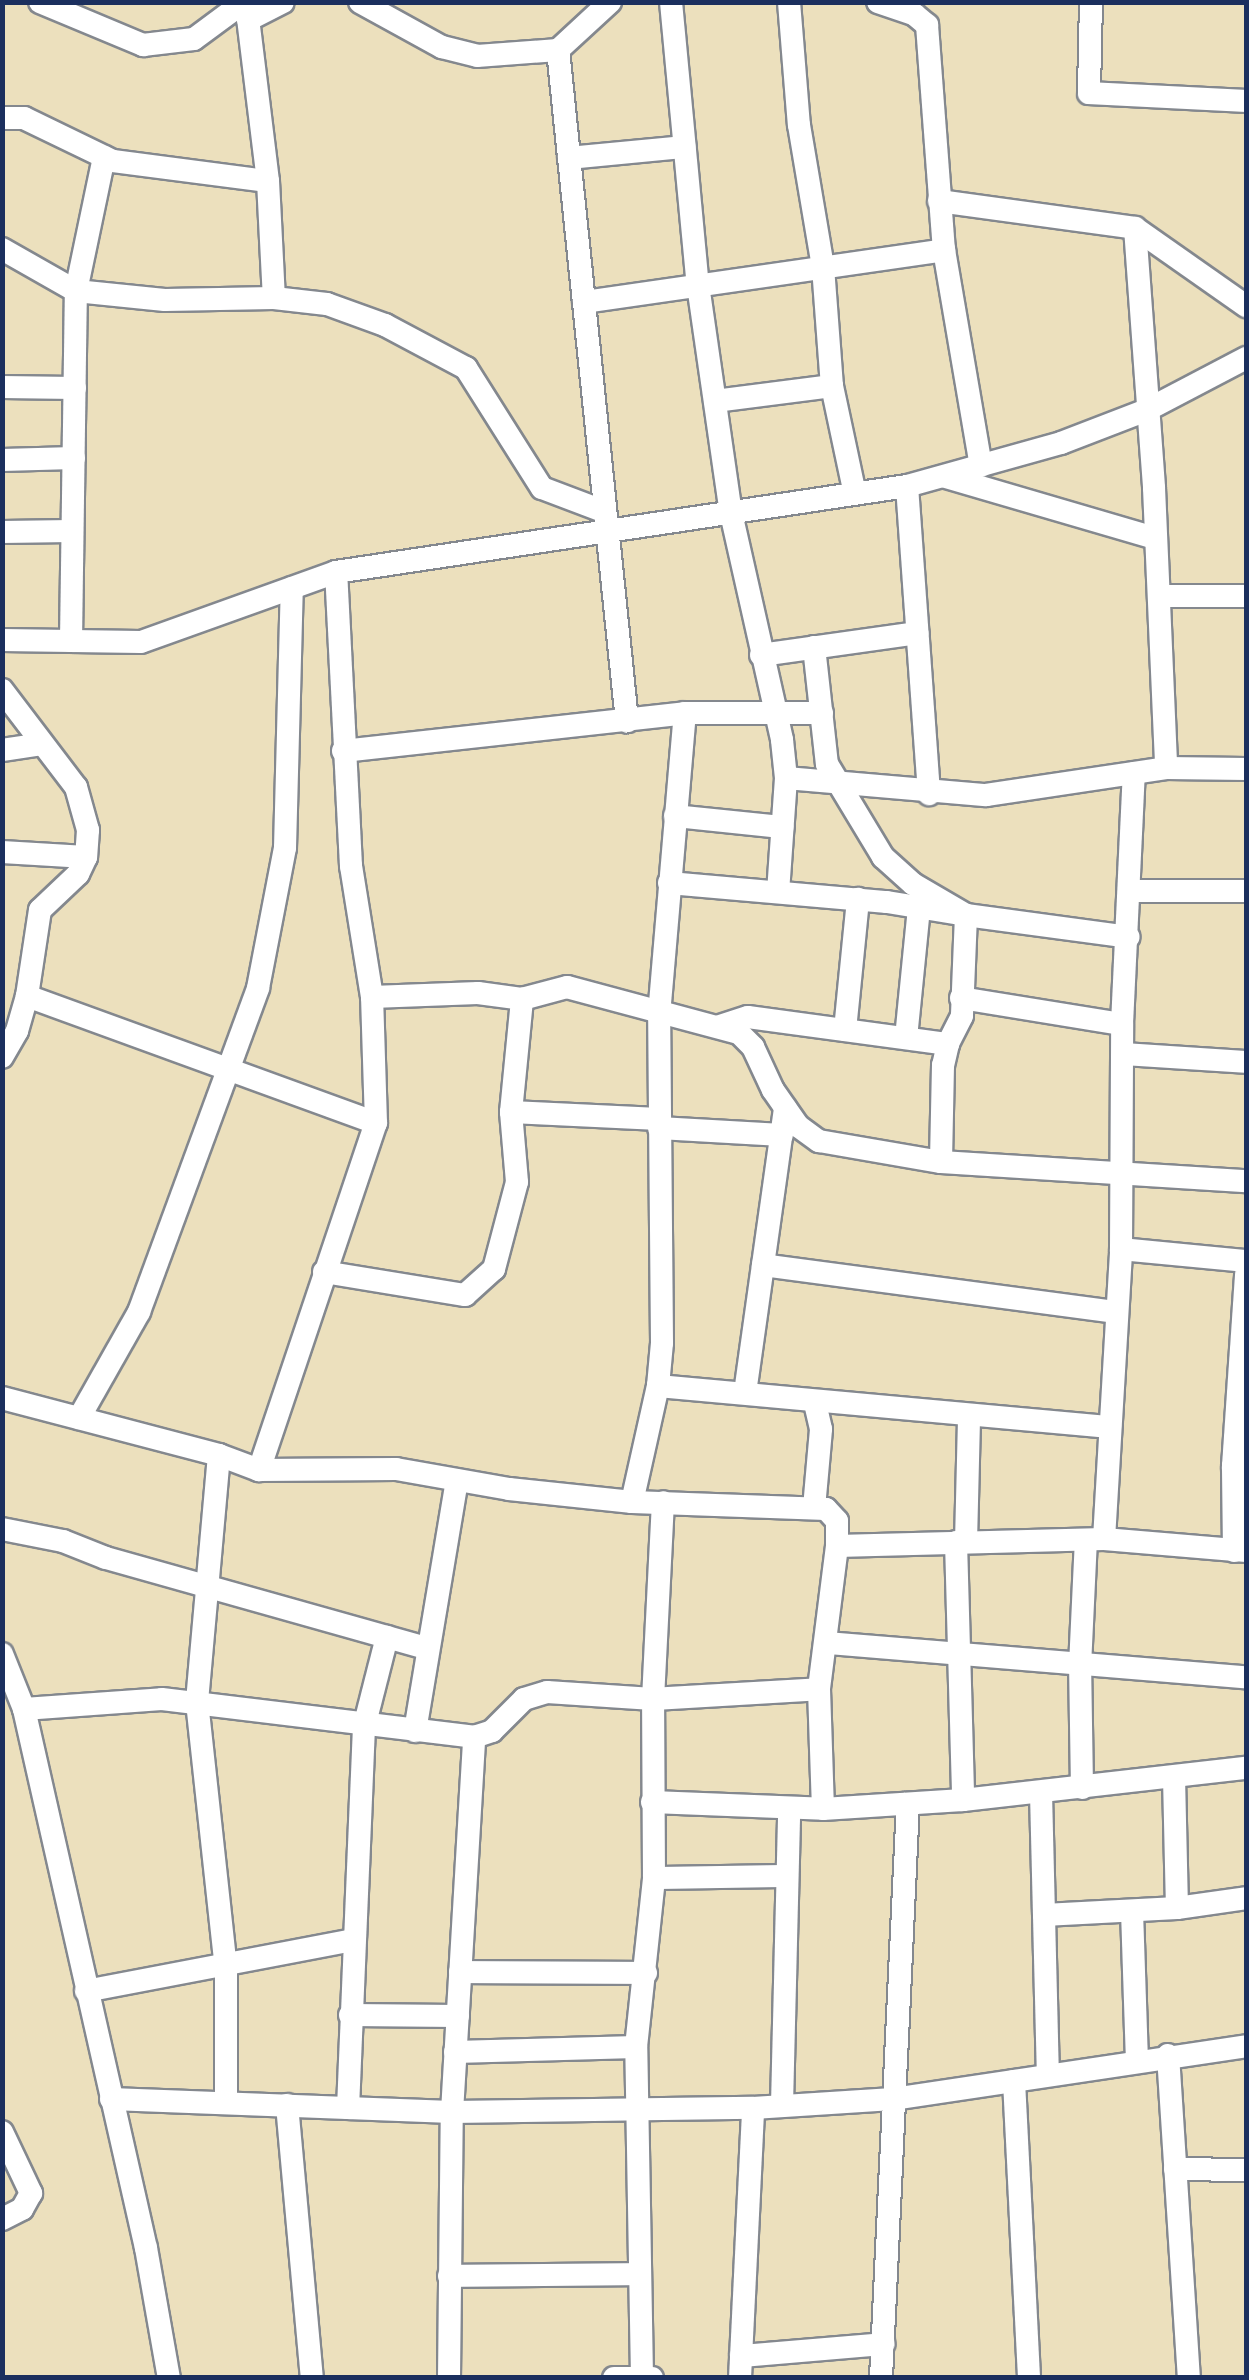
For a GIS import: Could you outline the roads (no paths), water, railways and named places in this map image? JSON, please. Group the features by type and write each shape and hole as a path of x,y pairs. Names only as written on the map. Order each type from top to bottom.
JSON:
{"street":[{"path":"40,2 143,45 194,40 246,8 283,2"},
{"path":"360,2 442,47 465,54 558,50 610,2"},
{"path":"671,2 698,285 715,401 732,513 786,778 778,892"},
{"path":"788,2 799,126 823,267 832,386 855,494"},
{"path":"878,2 916,15 926,25 944,250 981,466"},
{"path":"1091,2 1089,93 1246,101"},
{"path":"246,8 268,181 274,298"},
{"path":"558,50 627,721"},
{"path":"2,118 36,123 104,157 268,181"},
{"path":"569,158 684,146"},
{"path":"71,641 76,291 104,157"},
{"path":"939,201 1135,228 1246,306"},
{"path":"1135,228 1149,408 1166,768"},
{"path":"2,249 76,291 165,300 274,298 326,304 432,346 466,368 542,488 604,521"},
{"path":"584,302 944,250"},
{"path":"2,640 141,642 336,572 604,521 732,513 907,486 1061,442 1149,408 1246,358"},
{"path":"2,386 75,388"},
{"path":"715,401 832,386"},
{"path":"2,460 74,458"},
{"path":"946,477 1155,538"},
{"path":"907,486 929,794"},
{"path":"2,532 72,531"},
{"path":"260,1470 376,1123 372,998 351,866 336,572"},
{"path":"79,1418 139,1312 258,988 285,848 292,588"},
{"path":"1158,596 1246,596"},
{"path":"761,655 917,633"},
{"path":"814,647 827,764 836,784 883,857 913,884 966,915"},
{"path":"2,690 76,787 88,830 86,857 78,874 40,910 27,996 10,1029 2,1057"},
{"path":"343,751 685,713 822,713"},
{"path":"632,1502 658,1386 662,1343 659,1015 685,713"},
{"path":"2,750 42,744"},
{"path":"786,778 929,794 986,796 1166,768 1246,769"},
{"path":"1082,1788 1080,1666 1110,1427 1122,1249 1122,1024 1134,772"},
{"path":"675,816 782,827"},
{"path":"2,852 86,857"},
{"path":"669,882 858,899 1129,937"},
{"path":"1130,891 1246,891"},
{"path":"844,1030 858,899"},
{"path":"906,1038 919,907"},
{"path":"941,1162 948,1044 962,1016 966,915"},
{"path":"372,998 478,994 522,1000 568,987 659,1015 739,1033 753,1047 798,1126 819,1141 941,1162 1246,1181"},
{"path":"27,996 376,1123"},
{"path":"961,998 1122,1024"},
{"path":"324,1272 465,1294 494,1269 517,1182 511,1112 522,1000"},
{"path":"720,1026 748,1017 948,1044"},
{"path":"1123,1054 1246,1062"},
{"path":"746,1394 786,1108"},
{"path":"511,1112 782,1135"},
{"path":"1122,1249 1246,1261"},
{"path":"764,1265 1115,1312"},
{"path":"837,1546 1095,1540 1240,1551 1246,1274"},
{"path":"658,1386 1110,1427"},
{"path":"2,1398 220,1454 260,1470 348,1467 632,1502 814,1508 834,1514 837,1546 828,1643 819,1689 823,1809"},
{"path":"814,1508 821,1429 815,1403"},
{"path":"963,1800 961,1542 969,1416"},
{"path":"220,1454 196,1702 226,1967 226,2102"},
{"path":"414,1731 457,1480"},
{"path":"642,2377 636,2047 654,1878 654,1699 663,1502"},
{"path":"2,1528 64,1541 106,1558 426,1648"},
{"path":"348,2108 364,1727 386,1637"},
{"path":"828,1643 1246,1677"},
{"path":"2,1654 24,1709 146,2248 169,2378"},
{"path":"24,1709 162,1699 364,1727 474,1737 492,1731 524,1698 547,1692 654,1699 819,1689"},
{"path":"450,2378 452,2112 474,1737"},
{"path":"652,1802 823,1809 1041,1793 1246,1768"},
{"path":"1174,1777 1177,1908"},
{"path":"1041,1793 1048,2073"},
{"path":"881,2378 908,1804"},
{"path":"782,2105 789,1810"},
{"path":"654,1878 787,1876"},
{"path":"1044,1915 1177,1908 1246,1898"},
{"path":"1132,1910 1137,2060"},
{"path":"86,1991 354,1940"},
{"path":"460,1972 646,1972"},
{"path":"350,2015 458,2016"},
{"path":"111,2099 452,2112 753,2108 894,2099 1246,2046"},
{"path":"455,2052 636,2047"},
{"path":"1168,2055 1189,2378"},
{"path":"1014,2081 1029,2378"},
{"path":"287,2105 312,2378"},
{"path":"753,2108 741,2367 882,2344"},
{"path":"2,2132 31,2194 22,2210 2,2219"},
{"path":"1175,2170 1246,2170"},
{"path":"449,2276 639,2274"},
{"path":"614,2378 652,2378"}]}
